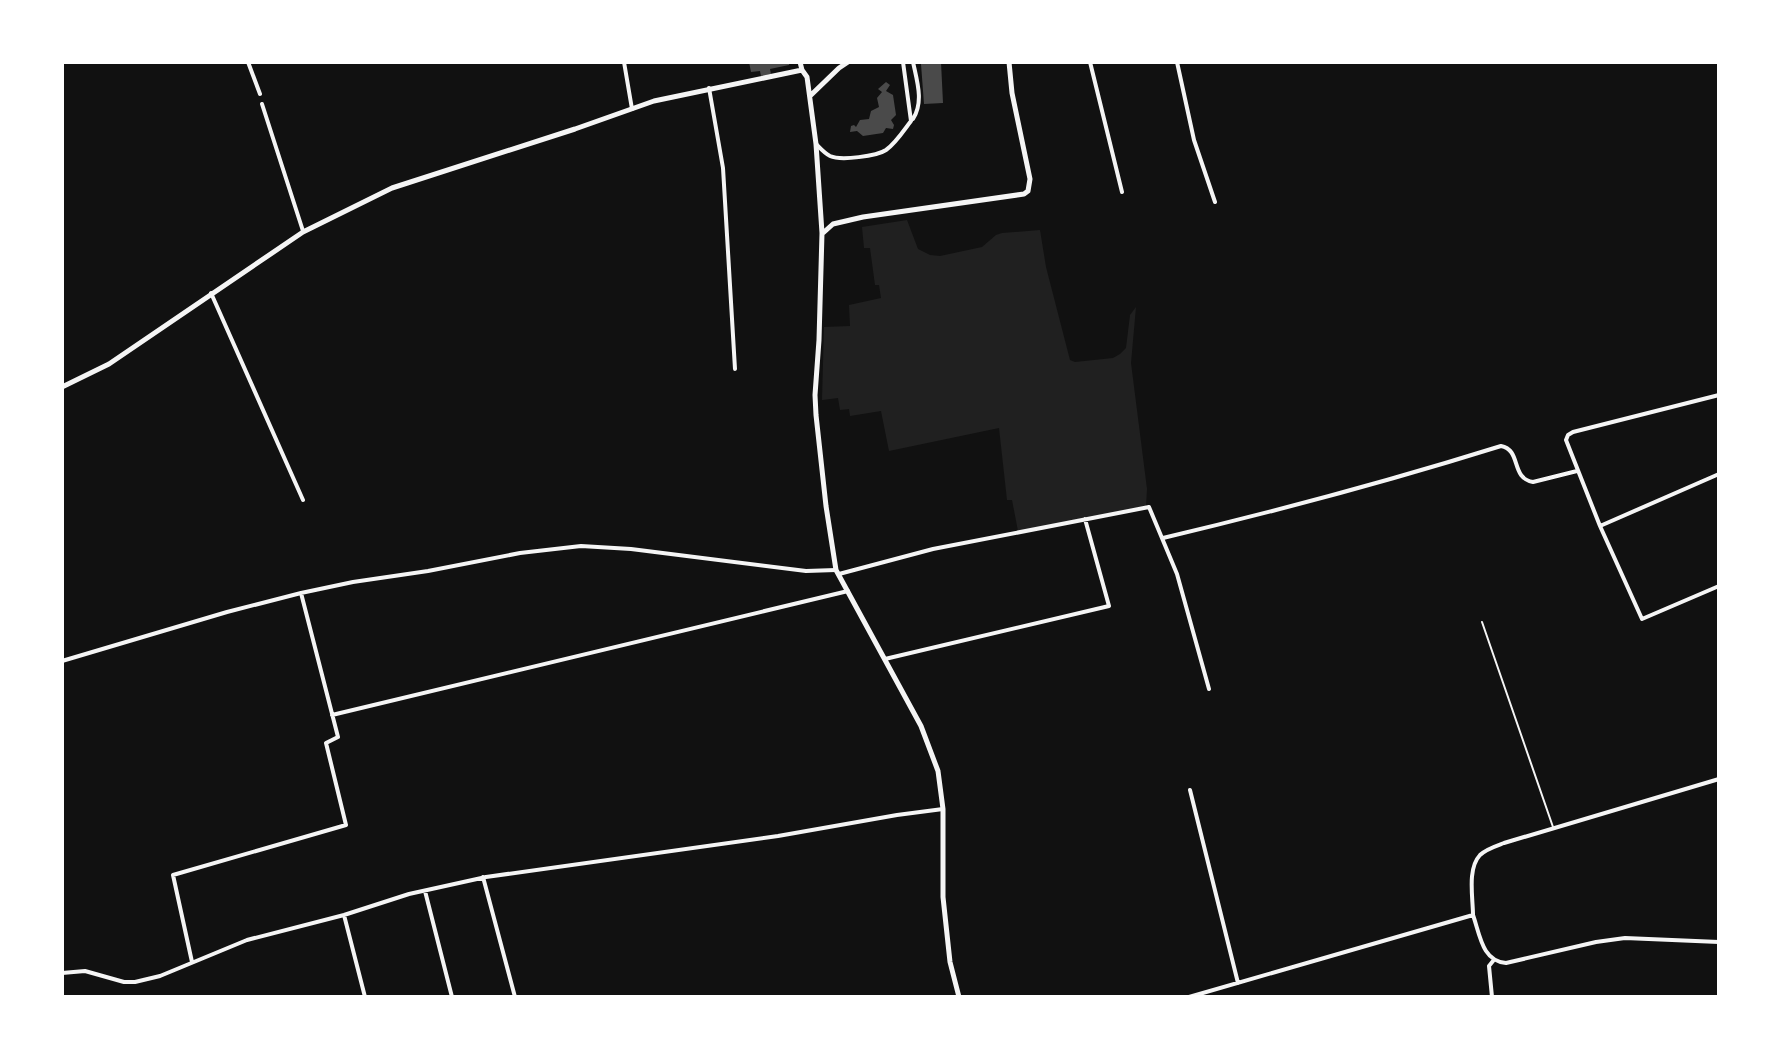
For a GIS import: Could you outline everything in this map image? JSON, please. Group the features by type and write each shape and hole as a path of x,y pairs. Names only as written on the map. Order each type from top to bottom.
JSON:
{"street":[{"path":"248,62 260,94"},
{"path":"624,62 632,109"},
{"path":"800,62 807,77 810,97 822,233 815,395 826,506 838,572 921,726 938,771 943,809 943,897 950,962 959,997"},
{"path":"810,97 848,62"},
{"path":"903,62 911,121"},
{"path":"816,144 833,158 883,153 916,114 919,101 913,62"},
{"path":"822,233 833,224 863,217 1028,191 1030,179 1012,93 1009,62"},
{"path":"1090,62 1122,192"},
{"path":"1177,62 1194,140 1215,202"},
{"path":"62,387 109,364 303,232 392,188 654,101 802,70"},
{"path":"709,88 723,168 735,369"},
{"path":"262,104 303,232"},
{"path":"821,217 833,224"},
{"path":"211,293 303,500"},
{"path":"1719,395 1571,433 1566,437 1577,471 1642,619 1719,586"},
{"path":"1162,538 1427,470 1501,446 1511,449 1521,476 1526,481 1577,471"},
{"path":"1600,526 1719,474"},
{"path":"62,661 301,593 520,553 581,546 838,572 933,549 1149,507 1177,574 1209,689"},
{"path":"885,659 1109,606 1085,519"},
{"path":"332,715 848,591"},
{"path":"192,962 173,875 346,825 326,743 338,737 301,593"},
{"path":"1719,779 1504,843 1479,856 1472,871 1473,915 1487,954 1493,960 1506,963 1625,938 1719,942"},
{"path":"1190,790 1238,983"},
{"path":"62,973 85,971 135,982 160,976 247,940 483,877 778,836 943,809"},
{"path":"483,877 515,997"},
{"path":"425,891 452,997"},
{"path":"344,915 365,997"},
{"path":"1189,997 1473,915"},
{"path":"1492,997 1489,966 1493,960"}],"lane":[{"path":"1482,622 1553,828"}],"shaded area":[{"path":"907,220 918,249 940,256 982,247 1002,233 1040,230 1046,267 1070,360 1075,362 1113,358 1120,354 1126,348 1130,315 1136,307 1131,363 1147,489 1146,506 1018,531 1012,500 1007,500 999,428 889,451 881,411 850,416 849,409 840,410 838,398 822,400 824,327 850,326 849,305 881,298 879,285 875,285 870,248 864,248 862,227"}],"building":[{"path":"749,62 789,62 789,65 770,69 771,74 761,76 760,71 751,72"},
{"path":"941,62 943,103 924,104 921,64"},
{"path":"886,82 890,85 886,91 893,95 896,115 891,120 893,129 886,128 883,133 863,136 857,131 850,132 851,126 856,127 860,120 869,119 871,111 879,107 877,98 882,92 878,89"}]}
